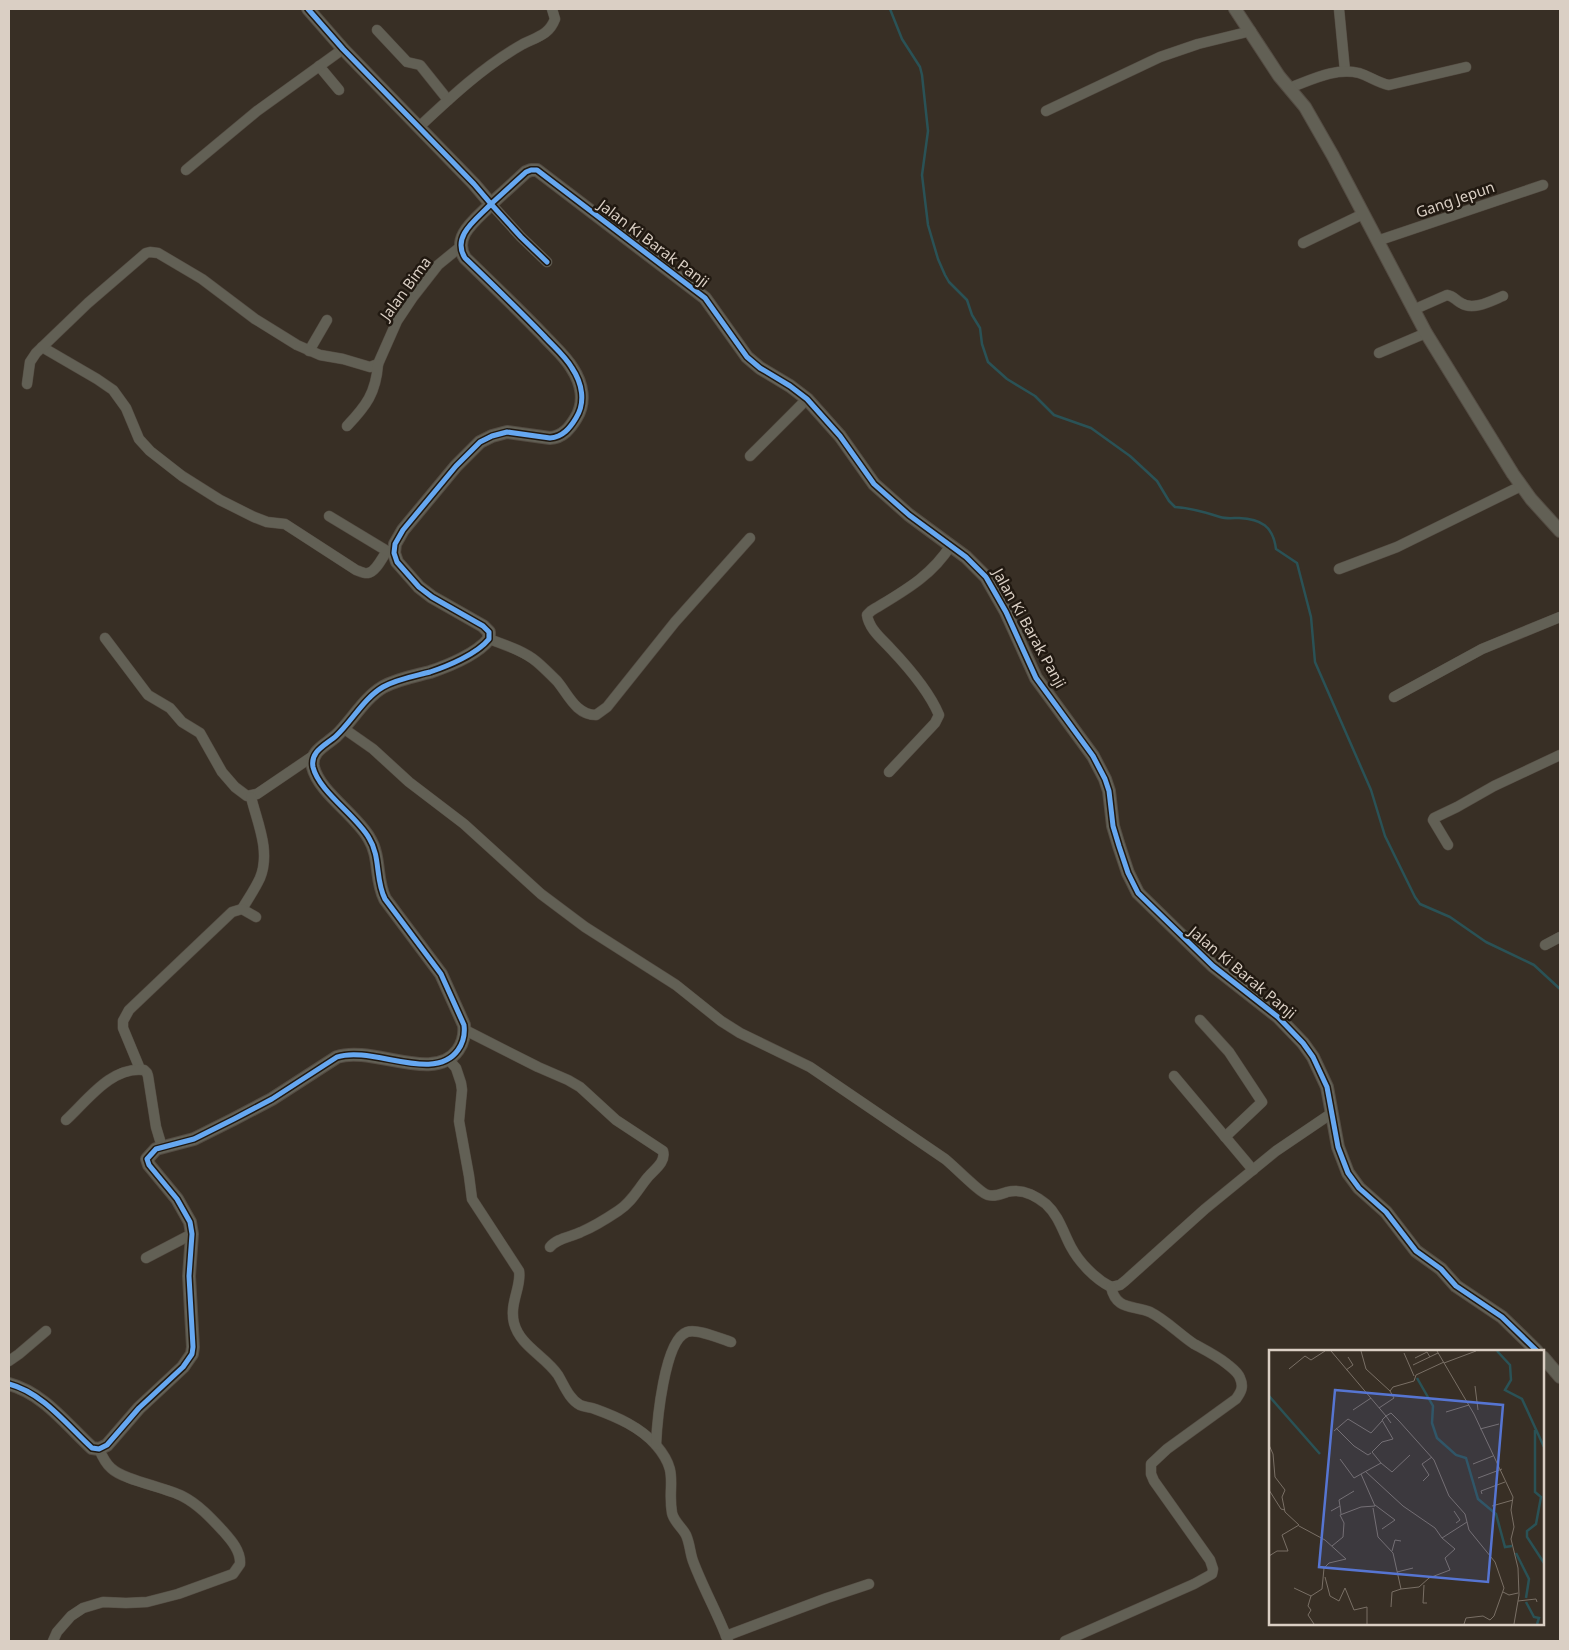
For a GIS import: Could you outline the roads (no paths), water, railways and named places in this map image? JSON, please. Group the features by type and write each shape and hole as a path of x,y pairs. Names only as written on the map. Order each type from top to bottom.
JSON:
{"street":[{"path":"308,9 343,49 547,262"},
{"path":"419,127 488,66 552,28 555,19 552,9"},
{"path":"1235,9 1279,76 1305,107 1333,156 1426,333 1521,486 1560,531"},
{"path":"1339,9 1345,71"},
{"path":"377,30 407,62 420,65 448,100"},
{"path":"1046,111 1160,57 1198,44 1251,31"},
{"path":"186,170 257,111 343,49"},
{"path":"319,66 339,90"},
{"path":"1289,88 1325,75 1345,71 1358,73 1388,85 1466,67"},
{"name":"Jalan Ki Barak Panji","path":"460,247 460,241 464,233 491,204 526,172 537,170 705,298 747,357 807,399 835,430 874,484 909,515 971,562 986,578 1006,612 1036,678 1093,756 1109,791 1113,826 1128,873 1138,893 1212,966 1278,1016 1292,1030 1313,1057 1327,1087 1338,1147 1348,1173 1359,1188 1386,1212 1416,1251 1441,1270 1456,1286 1502,1317 1536,1350"},
{"name":"Gang Jepun","path":"1377,241 1543,185"},
{"path":"1303,242 1362,214"},
{"path":"42,348 113,390 126,408 139,439 150,452 182,476 220,500 262,520 286,524 356,570 368,573 390,552 403,530 461,460 480,442 507,432 557,438 568,429 581,410 582,398 580,387 572,367 514,305 464,258 460,247"},
{"name":"Jalan Bima","path":"347,426 362,410 373,392 378,364 397,321 408,303 438,265 460,247"},
{"path":"27,384 30,362 42,348 110,283 142,256 150,252 158,254 202,279 255,319 309,351 350,361 364,367 378,364"},
{"path":"1413,310 1447,295 1461,304 1471,306 1480,305 1503,296"},
{"path":"309,351 327,320"},
{"path":"1379,353 1426,333"},
{"path":"750,456 807,399"},
{"path":"1339,569 1397,547 1521,486"},
{"path":"251,797 313,756 384,686 439,669 477,651 489,639 489,632 483,626 432,597 419,586 401,568 390,552 329,516"},
{"path":"489,639 513,648 536,662 556,681 574,705 596,715 607,707 675,622 750,538"},
{"path":"889,772 935,723 939,715 911,672 876,633 867,616 871,611 929,572 938,564 951,545"},
{"path":"1394,697 1482,649 1560,617"},
{"path":"105,638 148,695 170,708 182,722 200,733 222,772 235,787 251,797"},
{"path":"343,728 372,749 409,782 464,824 541,894 585,927 676,985 721,1021 740,1033 810,1067 945,1159 980,1192 996,1196 1014,1191 1024,1192 1038,1198 1053,1212 1070,1246 1082,1264 1106,1285 1111,1287 1120,1285 1125,1281 1205,1209 1276,1151 1332,1113"},
{"path":"1448,845 1433,820 1434,818 1494,786 1560,755"},
{"path":"9,1384 22,1388 42,1400 92,1448 99,1449 106,1444 139,1408 177,1373 192,1354 189,1270 192,1234 190,1222 183,1207 148,1165 150,1155 156,1149 194,1139 241,1116 343,1055 366,1055 426,1065 449,1060 461,1046 465,1030 441,974 385,900 379,886 376,852 370,838 326,788 315,771 313,756"},
{"path":"162,1147 156,1127 147,1073 140,1069 123,1028 123,1020 150,988 232,912 242,908 261,876 264,847 251,797"},
{"path":"242,908 256,917"},
{"path":"1545,945 1560,937"},
{"path":"1200,1020 1229,1052 1262,1102 1225,1136"},
{"path":"465,1030 580,1087 621,1124 663,1152 664,1158 662,1162 626,1205 591,1227 556,1241 550,1247"},
{"path":"449,1060 456,1068 461,1083 459,1121 472,1199 519,1271 520,1277 513,1305 516,1330 531,1349 552,1367 577,1403 621,1419 634,1427 656,1445 669,1463 673,1517 686,1534 693,1560 727,1639 827,1598 869,1584"},
{"path":"66,1120 105,1083 127,1071 140,1069"},
{"path":"1174,1076 1253,1170"},
{"path":"146,1258 192,1234"},
{"path":"1064,1641 1186,1588 1212,1574 1213,1569 1210,1560 1154,1481 1151,1474 1151,1464 1167,1449 1236,1400 1242,1386 1240,1376 1226,1363 1149,1312 1115,1300 1111,1287"},
{"path":"9,1361 46,1331"},
{"path":"656,1445 658,1406 664,1378 679,1337 687,1331 694,1331 731,1342"},
{"path":"1544,1358 1560,1378"},
{"path":"53,1641 57,1632 71,1616 83,1608 103,1602 147,1602 178,1594 233,1574 240,1564 238,1552 233,1544 213,1520 193,1502 175,1493 122,1475 111,1469 103,1459 99,1449"}],"waterway":[{"path":"890,9 902,39 920,67 922,75 928,131 922,175 928,225 945,275 949,282 967,300 972,315 980,328 982,344 988,362 1007,379 1035,396 1054,415 1091,428 1130,456 1157,481 1169,501 1175,507 1198,510 1222,518 1254,520 1269,529 1276,549 1297,563 1311,617 1315,662 1371,790 1385,836 1415,897 1420,904 1450,917 1486,942 1534,965 1560,989"}]}
